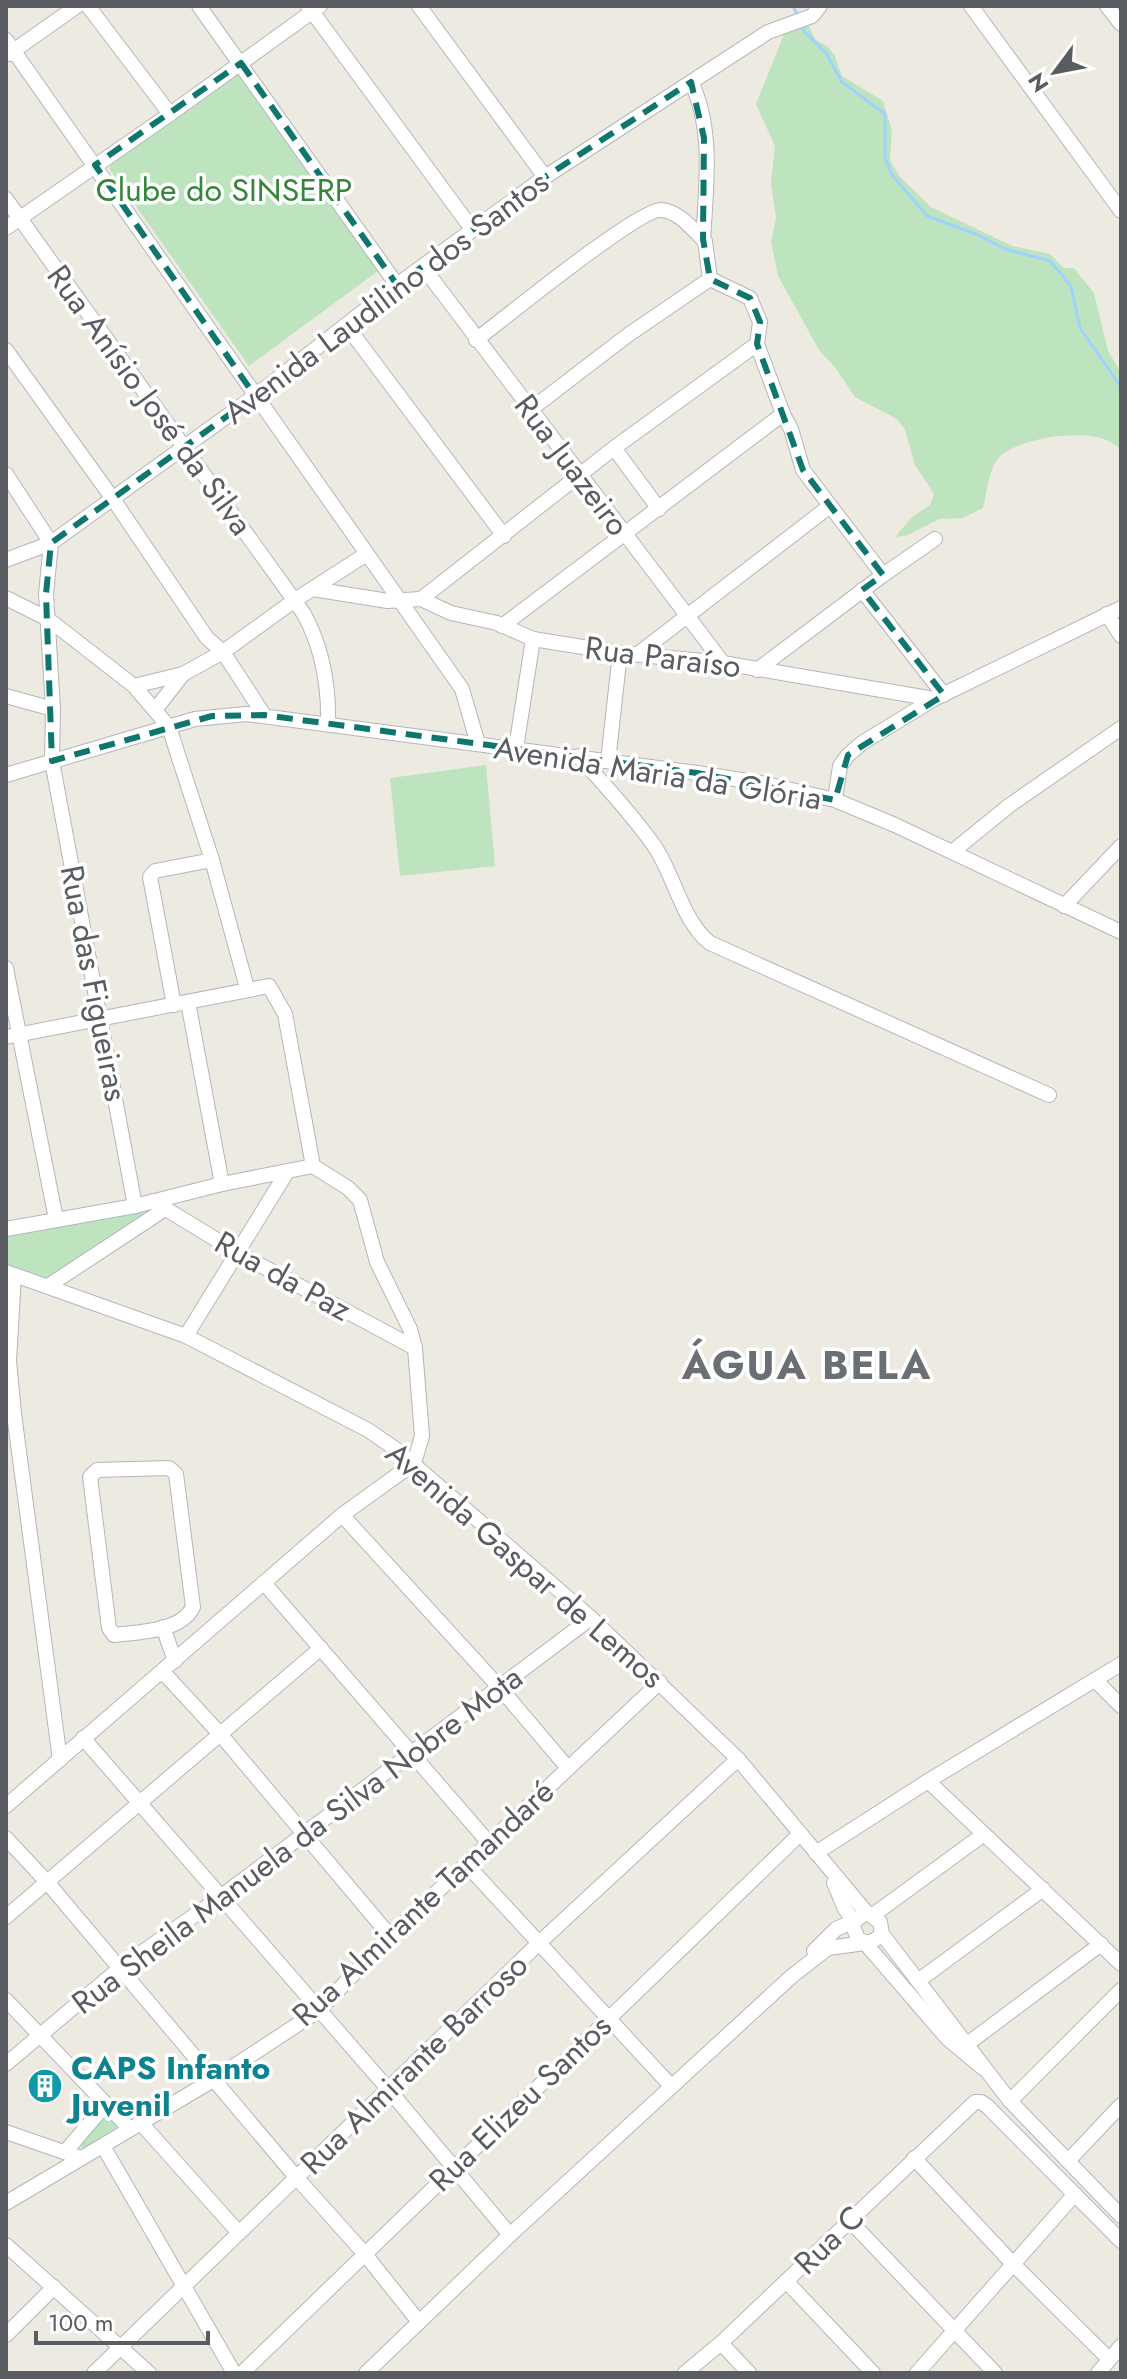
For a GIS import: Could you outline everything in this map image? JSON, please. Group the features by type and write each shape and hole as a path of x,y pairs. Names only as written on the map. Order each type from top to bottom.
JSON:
{"street":[{"path":"77,6 8,49 95,165 365,555 393,601 465,695 478,744"},
{"path":"88,6 170,114"},
{"path":"199,6 397,285"},
{"path":"419,6 545,177"},
{"name":"Avenida Laudilino dos Santos","path":"6,560 51,543 113,499 545,177 768,32 812,16 820,6"},
{"path":"971,6 1121,211"},
{"path":"1107,6 1121,24"},
{"path":"6,228 170,114 313,8 472,229"},
{"path":"691,82 702,112 706,192 703,239 710,279"},
{"name":"Rua Anísio José da Silva","path":"6,199 295,600 320,650 328,693 328,724"},
{"path":"476,340 604,242 655,210 672,212 703,239"},
{"name":"Rua Juazeiro","path":"423,267 723,663"},
{"path":"710,279 750,298 760,322 757,344 791,429 803,470 883,575"},
{"path":"530,410 628,335 710,279"},
{"path":"346,325 504,536"},
{"path":"421,599 614,448 757,344"},
{"path":"6,350 113,499 207,638 223,652 264,715"},
{"path":"502,626 783,414"},
{"path":"614,448 659,509"},
{"path":"6,474 51,543"},
{"path":"639,653 830,506"},
{"path":"757,670 935,539"},
{"name":"Rua das Figueiras","path":"51,543 46,594 53,709 52,761 135,1206"},
{"path":"134,686 183,674 223,652 365,555"},
{"name":"Rua Paraíso","path":"313,589 393,601 421,599 533,639 620,653 723,663 939,697"},
{"path":"862,590 939,697"},
{"path":"6,598 48,619 134,686 169,727 212,860 247,988"},
{"path":"835,800 840,766 848,755 939,697 1114,611 1121,636"},
{"path":"516,748 533,639"},
{"path":"608,761 620,653"},
{"path":"155,710 183,674"},
{"path":"6,696 53,709"},
{"name":"Avenida Maria da Glória","path":"6,775 212,716 264,715 579,756 766,784 835,800 1121,932"},
{"path":"952,852 1010,805 1121,728"},
{"path":"579,756 656,849 691,921 710,943 1049,1095"},
{"path":"1064,906 1121,846"},
{"path":"212,860 155,871 150,877 222,1184"},
{"path":"6,968 13,1036 56,1219"},
{"path":"13,1036 269,986 285,1014 313,1166"},
{"path":"6,1229 135,1206 159,1205 222,1184 313,1166 348,1188 360,1200 377,1262 410,1329 415,1348 422,1436 414,1463 342,1515 6,1806"},
{"path":"186,1336 287,1172"},
{"path":"48,1286 159,1205"},
{"name":"Rua da Paz","path":"159,1205 238,1253 415,1348"},
{"path":"10,1273 9,1361 14,1414 60,1760"},
{"name":"Avenida Gaspar de Lemos","path":"10,1273 186,1336 368,1430 414,1463 591,1618 738,1759 864,1916"},
{"path":"169,1468 176,1474 193,1607 180,1622 163,1627 115,1635 109,1628 90,1483 91,1475 97,1470 169,1468"},
{"path":"342,1515 500,1688 567,1767"},
{"path":"264,1583 489,1843"},
{"name":"Rua Sheila Manuela da Silva Nobre Mota","path":"6,2064 120,1968 219,1898 591,1618"},
{"path":"163,1627 175,1661"},
{"path":"6,1917 321,1648"},
{"path":"820,1858 928,1781 1121,1664"},
{"path":"163,1672 221,1735 390,1936"},
{"path":"1095,1680 1121,1706"},
{"name":"Rua Almirante Tamandaré","path":"6,2203 213,2080 318,2011 390,1936 660,1682"},
{"path":"83,1738 389,2090 510,2235"},
{"name":"Rua Almirante Barroso","path":"94,2373 539,1943 738,1759"},
{"path":"928,1781 1121,1964"},
{"name":"Rua Elizeu Santos","path":"242,2373 800,1834"},
{"path":"792,1976 836,1929 864,1916 984,1834"},
{"path":"6,1838 364,2253 419,2322"},
{"path":"467,1865 671,2086"},
{"path":"918,1981 1043,1889"},
{"path":"864,1916 880,1922 882,1934 1010,2101 1121,2216"},
{"path":"864,1916 853,1931 858,1939 886,1964 947,2038 982,2067"},
{"path":"366,2373 510,2235 792,1976 828,1948 873,1943 882,1934"},
{"path":"966,2045 1101,1944"},
{"path":"1010,2101 1121,1990"},
{"path":"6,2000 106,2104 135,2125 239,2233"},
{"name":"Rua C","path":"685,2373 721,2343 970,2105 978,2101 987,2106 1075,2194"},
{"path":"65,2152 106,2104"},
{"path":"1068,2161 1121,2105"},
{"path":"6,2132 81,2158"},
{"path":"103,2146 234,2373"},
{"path":"914,2158 1014,2265 1109,2359"},
{"path":"917,2373 1075,2194 1121,2241"},
{"path":"850,2221 995,2373"},
{"path":"6,2245 149,2373"},
{"path":"786,2281 873,2373"},
{"path":"6,2335 54,2287"},
{"path":"721,2343 749,2373"},
{"path":"1098,2373 1121,2346"}],"highlighted area":[{"path":"241,63 397,285 545,177 691,82 704,138 703,239 710,279 750,298 760,322 757,344 803,470 883,575 862,590 944,695 848,755 835,800 697,773 264,715 212,716 52,761 46,594 51,543 255,396 95,165"}],"green space":[{"path":"806,19 815,39 835,56 842,76 883,101 892,131 890,160 900,177 931,207 1012,246 1050,254 1064,268 1074,268 1094,293 1108,351 1121,373 1121,449 1104,439 1079,435 1048,438 1017,446 1005,452 994,465 983,508 963,518 939,519 908,535 895,537 912,517 930,505 934,494 915,465 905,430 897,419 855,397 819,350 778,276 771,242 776,218 771,182 775,146 756,104 789,22"},
{"name":"Clube do SINSERP","path":"241,71 378,271 249,366 109,168 115,159"},
{"path":"486,765 495,866 400,876 390,778"},
{"path":"150,1207 153,1212 49,1279 6,1265 6,1236"},
{"path":"107,2108 123,2123 83,2149 80,2145"}],"waterway":[{"path":"793,6 799,18"},
{"path":"802,25 826,53 842,82 885,114 885,158 892,175 927,216 1005,249 1050,261 1071,286 1080,328 1121,387"}],"place":[{"name":"CAPS Infanto Juvenil","path":"45,2086"}],"district":[{"name":"ÁGUA BELA","path":"807,1365"}]}
